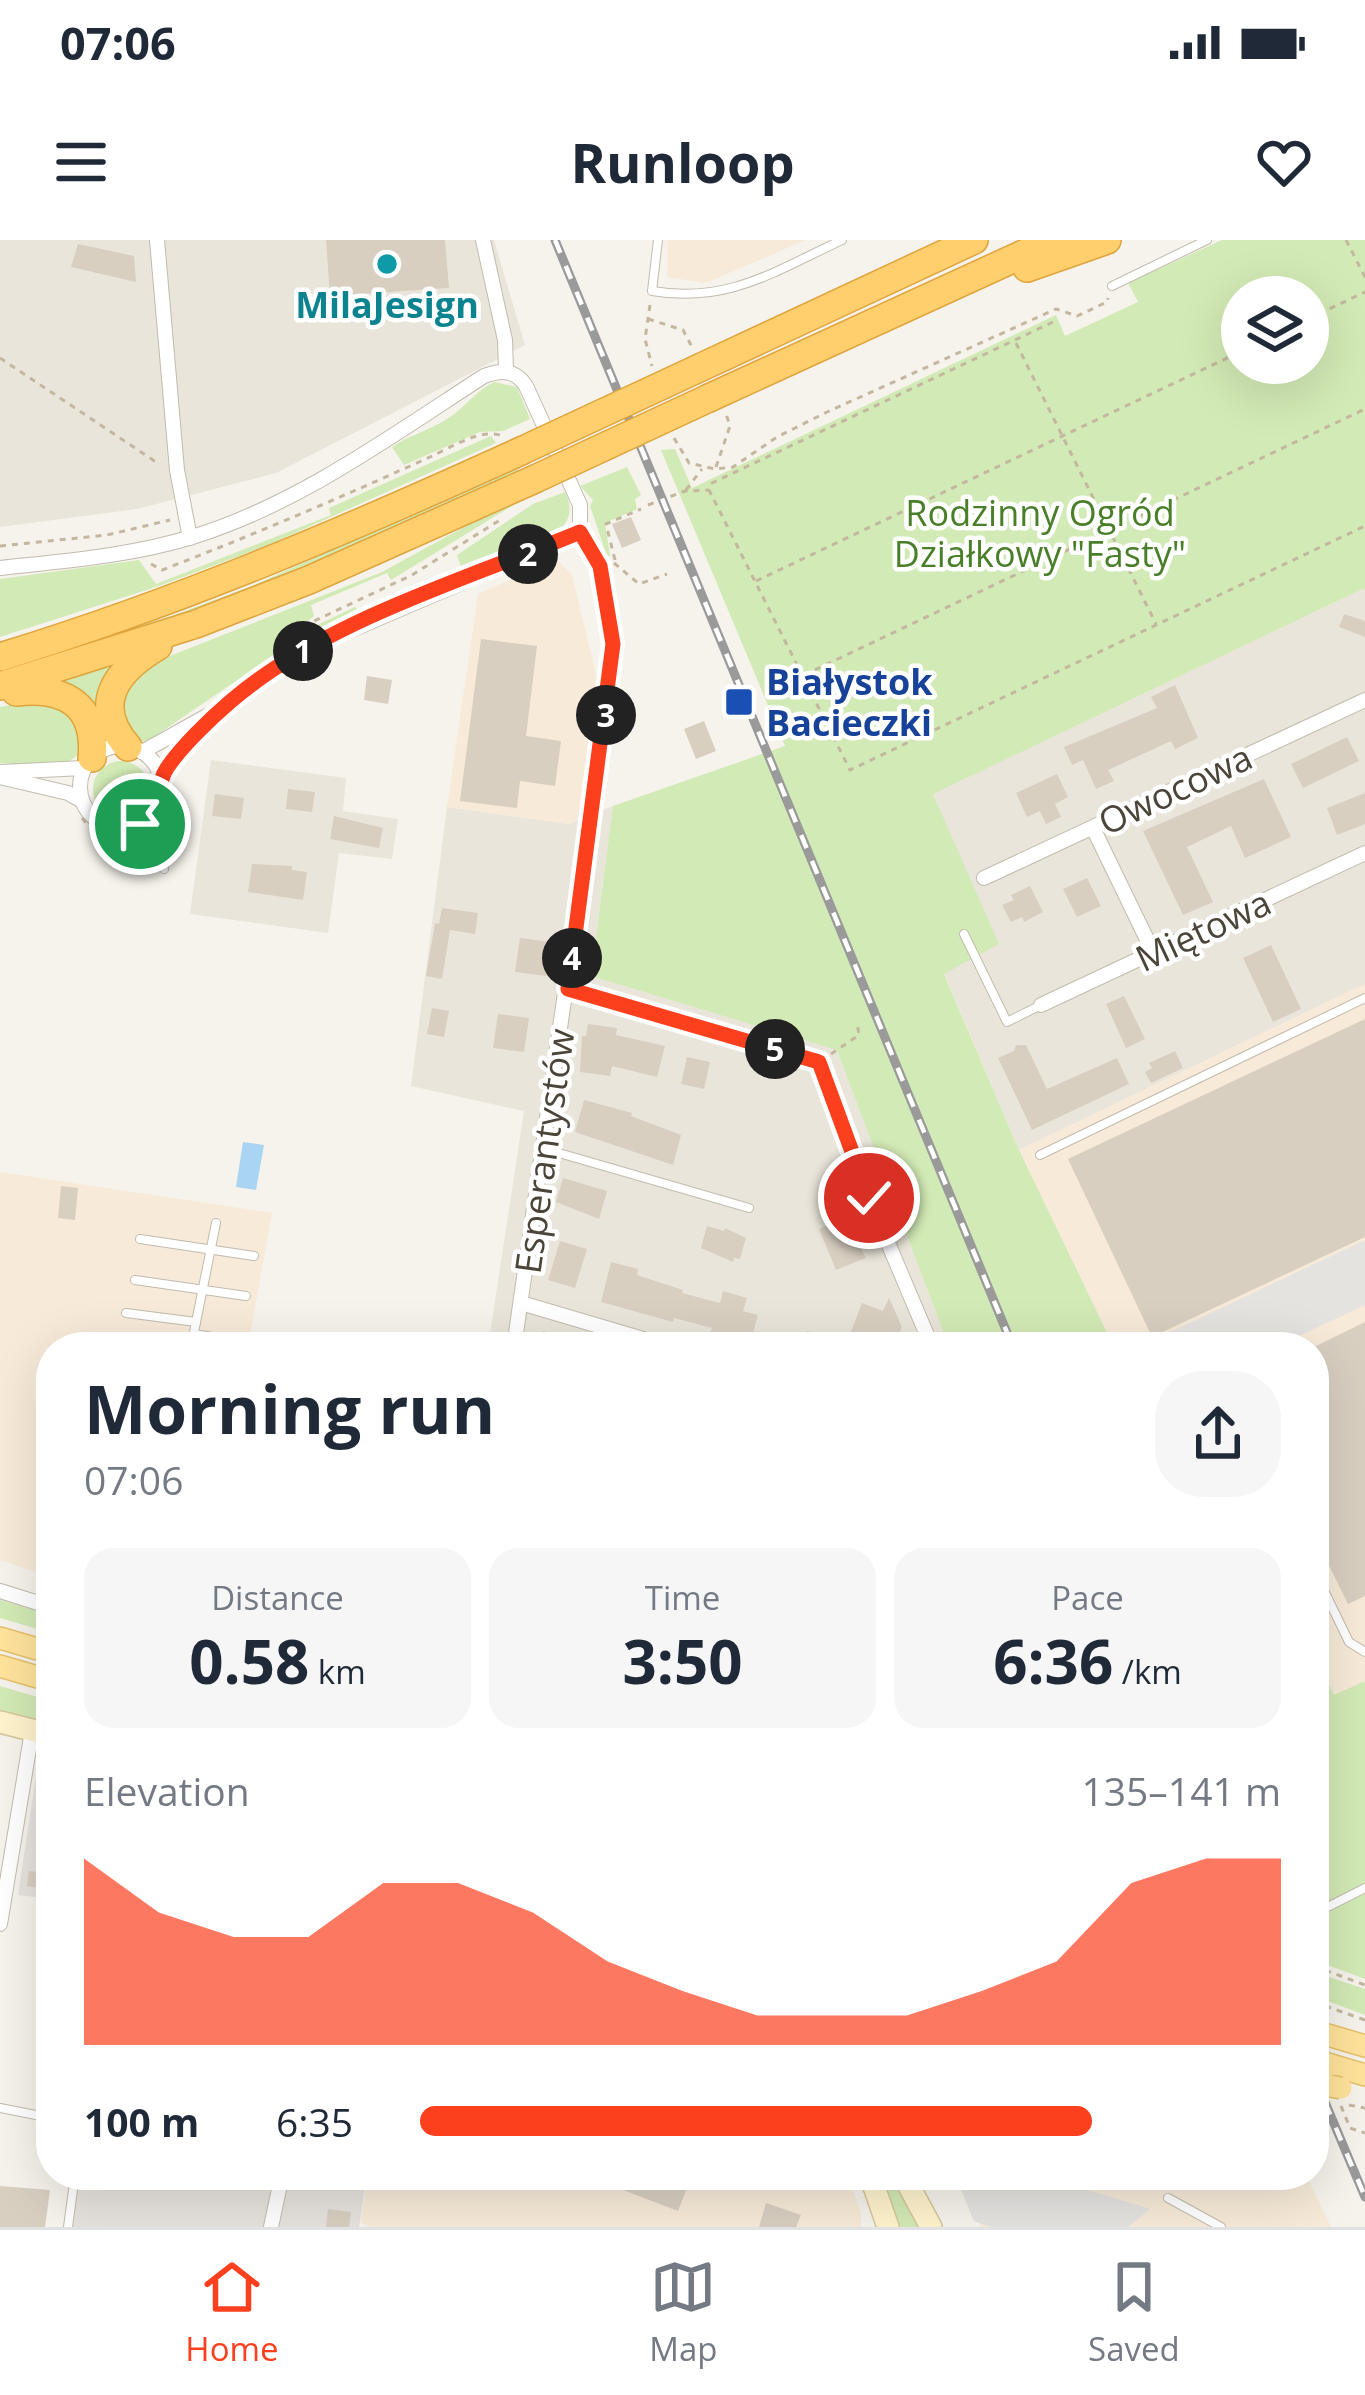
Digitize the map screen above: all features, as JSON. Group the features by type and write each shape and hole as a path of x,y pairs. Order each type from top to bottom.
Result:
{"highway":[{"path":"0,690 309,580 717,403 1054,240"},
{"path":"975,278 1034,267 1108,240"},
{"path":"0,657 105,624 286,556 694,358 966,242"},
{"path":"135,750 117,734 110,706 118,677 134,660 196,624"},
{"path":"0,690 39,689 73,701 90,726 88,763"}],"main road":[{"path":"0,1638 36,1649"},
{"path":"0,1666 36,1677"},
{"path":"1329,2036 1365,2047"},
{"path":"1329,2064 1365,2075"},
{"path":"1329,2090 1344,2096 1365,2087"}],"street":[{"path":"157,240 177,470 190,538"},
{"path":"0,568 146,549 190,538 278,500 379,444 484,376 506,371 505,340 483,240"},
{"name":"Esperantystów","path":"506,371 522,380 580,505 580,532 608,564 613,644 516,1332"},
{"path":"82,801 80,784 88,763 105,749 135,750 226,705 312,645 580,532"},
{"name":"Owocowa","path":"984,878 1365,700"},
{"path":"161,778 226,705"},
{"path":"0,775 68,794 82,801 98,821 123,829 140,824 154,812 161,796 161,778 154,764 135,750"},
{"path":"0,775 88,763"},
{"path":"1093,828 1154,954"},
{"name":"Miętowa","path":"1041,1005 1365,854"},
{"path":"568,989 819,1062 926,1332"},
{"path":"521,1303 619,1332"},
{"path":"0,1591 36,1602"},
{"path":"0,1722 36,1732"},
{"path":"0,1924 36,1756"},
{"path":"271,2227 279,2190"},
{"path":"875,2190 888,2227"},
{"path":"911,2190 931,2227"}],"lane":[{"path":"658,240 652,291 707,296 842,240"},
{"path":"1112,286 1208,240"},
{"path":"123,829 163,867 154,812"},
{"path":"964,934 1007,1022 1041,1005"},
{"path":"1040,1155 1365,998"},
{"path":"545,1149 749,1208"},
{"path":"194,1332 216,1223"},
{"path":"140,1239 254,1256"},
{"path":"135,1280 246,1296"},
{"path":"126,1312 196,1322"},
{"path":"1329,1602 1348,1642 1365,1652"},
{"path":"1329,1906 1365,1888"},
{"path":"0,2108 36,2115"},
{"path":"68,2227 73,2190"},
{"path":"1168,2198 1221,2227"}],"path":[{"path":"1346,240 1365,277"},
{"path":"668,426 689,463 715,469 733,466 827,412 1056,309 1077,316 1106,302 1112,286"},
{"path":"652,291 644,339 657,385"},
{"path":"1329,310 1365,292"},
{"path":"647,319 683,330 694,358"},
{"path":"1053,322 712,483 709,490 753,582 850,770 1365,526"},
{"path":"1016,341 1156,624"},
{"path":"0,358 155,462 177,470"},
{"path":"753,582 1221,361"},
{"path":"715,469 730,426 717,403"},
{"path":"802,676 1365,409"},
{"path":"146,549 152,568 162,569 329,503 464,442 491,433 517,441"},
{"path":"685,491 703,467"},
{"path":"648,505 685,491 709,490"},
{"path":"640,509 606,524 608,564 639,584 667,574"},
{"path":"309,637 312,622 412,575 508,515"},
{"path":"0,546 107,535 184,516"},
{"path":"819,1062 859,1035 857,1022"},
{"path":"1329,1972 1365,1985"},
{"path":"1329,2007 1365,2020"},
{"path":"1344,2096 1365,2108"}],"shaded area":[{"path":"0,240 494,240 525,345 276,473 137,509 0,527"},
{"path":"668,240 806,240 706,283 667,277"},
{"path":"556,559 572,575 601,695 587,816 569,824 447,807 478,594"},
{"path":"1365,588 1365,984 1019,1150 944,973 932,794"},
{"path":"211,760 346,778 343,811 398,819 392,859 339,853 328,933 190,914"},
{"path":"613,806 591,976 837,1049 943,1332 490,1332 524,1111 411,1086 447,807 569,824"},
{"path":"1365,984 1365,1681 1334,1696 1329,1686 1329,1332 1107,1332 1019,1150"},
{"path":"0,1172 272,1213 251,1332 36,1332 36,1572 0,1560"},
{"path":"1365,1240 1365,1305 1307,1332 1170,1332"},
{"path":"36,1776 36,1897 18,1895"},
{"path":"77,2190 365,2190 359,2227 71,2227"},
{"path":"366,2190 853,2190 861,2212 861,2227 371,2227 361,2223"},
{"path":"961,2190 1089,2190 1150,2209 1128,2227 992,2227 974,2221"},
{"path":"962,2190 1313,2190 1331,2227 981,2227"}],"green space":[{"name":"Rodzinny Ogród Działkowy \"Fasty\"","path":"1222,240 1365,240 1365,588 933,794 999,944 944,974 1019,1150 1107,1332 943,1332 837,1050 591,976 613,806 785,746 661,450 675,449 692,488 1056,315 1065,336 1138,302 1128,283"},
{"path":"494,382 517,387 530,419 503,431 480,432 404,465 392,447 447,419"},
{"path":"491,436 496,443 266,546 156,587 0,637 0,579 139,560 156,584 331,515 329,508"},
{"path":"517,467 520,475 280,582 0,678 0,669 254,585"},
{"path":"627,467 641,495 635,499 637,509 605,523 607,556 590,506 593,500 580,486"},
{"path":"565,492 569,516 552,535 312,636 311,628 355,607 359,612 462,570 457,555 533,504"},
{"path":"525,498 391,580 387,573 311,605 314,616 302,625 298,639 158,734 161,738 136,740 118,719 126,681 142,667 382,572"},
{"path":"115,664 110,743 105,744 58,682"},
{"path":"43,698 79,718 82,750 56,765 0,763 0,707"},
{"path":"121,761 140,770 149,789 140,808 121,817 102,808 93,789 102,770"},
{"path":"0,1600 36,1611 36,1629 0,1618"},
{"path":"1365,1681 1365,1979 1329,1966 1329,1685 1334,1695"},
{"path":"0,1686 36,1697 36,1723 0,1712"},
{"path":"1329,1977 1365,1989 1365,2015 1329,2002"},
{"path":"887,2190 899,2190 919,2227 898,2227"}],"water":[{"path":"243,1142 264,1145 256,1190 236,1187"}],"building":[{"name":"MilaJesign","path":"326,240 445,240 449,288 330,296"},
{"path":"78,244 134,256 136,282 71,267"},
{"path":"631,517 641,540 622,548 612,524"},
{"path":"1344,614 1365,621 1365,637 1339,627"},
{"path":"481,639 537,646 526,736 561,741 555,786 520,781 517,808 460,801"},
{"path":"367,676 392,680 388,704 364,700"},
{"path":"1175,685 1198,738 1175,749 1171,741 1108,770 1114,781 1096,789 1083,760 1072,765 1064,747 1157,708 1151,697"},
{"path":"704,721 716,751 696,759 684,729"},
{"path":"1347,737 1359,761 1303,788 1291,764"},
{"path":"1057,774 1068,797 1055,804 1061,817 1046,824 1040,811 1027,817 1016,793"},
{"path":"1264,779 1291,837 1245,858 1231,826 1187,847 1213,902 1183,915 1143,831"},
{"path":"288,789 315,792 312,812 286,809"},
{"path":"1365,793 1365,824 1337,835 1327,808"},
{"path":"215,794 244,798 241,819 212,816"},
{"path":"334,816 383,828 379,848 330,839"},
{"path":"252,864 292,866 292,870 307,872 303,900 248,892"},
{"path":"1087,878 1101,906 1077,917 1063,889"},
{"path":"1030,886 1043,912 1024,922 1022,917 1011,922 1002,905"},
{"path":"442,908 478,913 475,934 450,930 442,979 426,976"},
{"path":"520,938 551,942 546,976 515,972"},
{"path":"1271,945 1301,1009 1273,1022 1243,958"},
{"path":"1124,996 1145,1039 1126,1048 1106,1004"},
{"path":"432,1008 449,1011 444,1037 427,1034"},
{"path":"498,1014 529,1018 524,1052 493,1048"},
{"path":"1365,1019 1365,1237 1163,1332 1150,1332 1068,1159"},
{"path":"588,1024 617,1028 616,1035 665,1046 657,1077 612,1066 610,1076 580,1072 582,1036"},
{"path":"1016,1045 1026,1045 1047,1089 1117,1058 1129,1084 1032,1130 998,1058 1014,1051"},
{"path":"1175,1051 1183,1068 1151,1083 1145,1072 1152,1068 1149,1063"},
{"path":"687,1057 710,1062 704,1089 681,1084"},
{"path":"584,1100 632,1113 681,1135 673,1165 575,1132"},
{"path":"563,1178 607,1191 599,1219 556,1202"},
{"path":"61,1186 78,1188 75,1220 58,1218"},
{"path":"845,1218 866,1258 836,1270 819,1229"},
{"path":"707,1226 746,1238 740,1259 733,1262 701,1248"},
{"path":"560,1241 587,1249 575,1288 548,1280"},
{"path":"611,1262 638,1269 637,1275 682,1293 720,1303 723,1291 747,1298 743,1311 758,1315 753,1332 710,1332 712,1328 601,1302"},
{"path":"889,1298 900,1332 851,1332 862,1303 883,1311"},
{"path":"1365,1322 1365,1596 1348,1604 1329,1565 1329,1340"},
{"path":"29,1871 36,1872 36,1888 27,1886"},
{"path":"0,2186 50,2190 45,2227 0,2227"},
{"path":"623,2190 686,2190 678,2211"},
{"path":"766,2203 801,2215 796,2227 759,2227"},
{"path":"328,2209 351,2212 349,2227 326,2227"}],"railway":[{"path":"555,240 1007,1332"},
{"path":"1329,2112 1365,2197"}],"place":[{"name":"MilaJesign","path":"387,264"},
{"name":"Białystok Bacieczki","path":"739,702"}],"route":[{"path":"140,824 154,812 161,796 161,778 178,754 226,705 279,666 350,628 580,532 600,566 613,644 568,989 819,1062 869,1198"}]}
